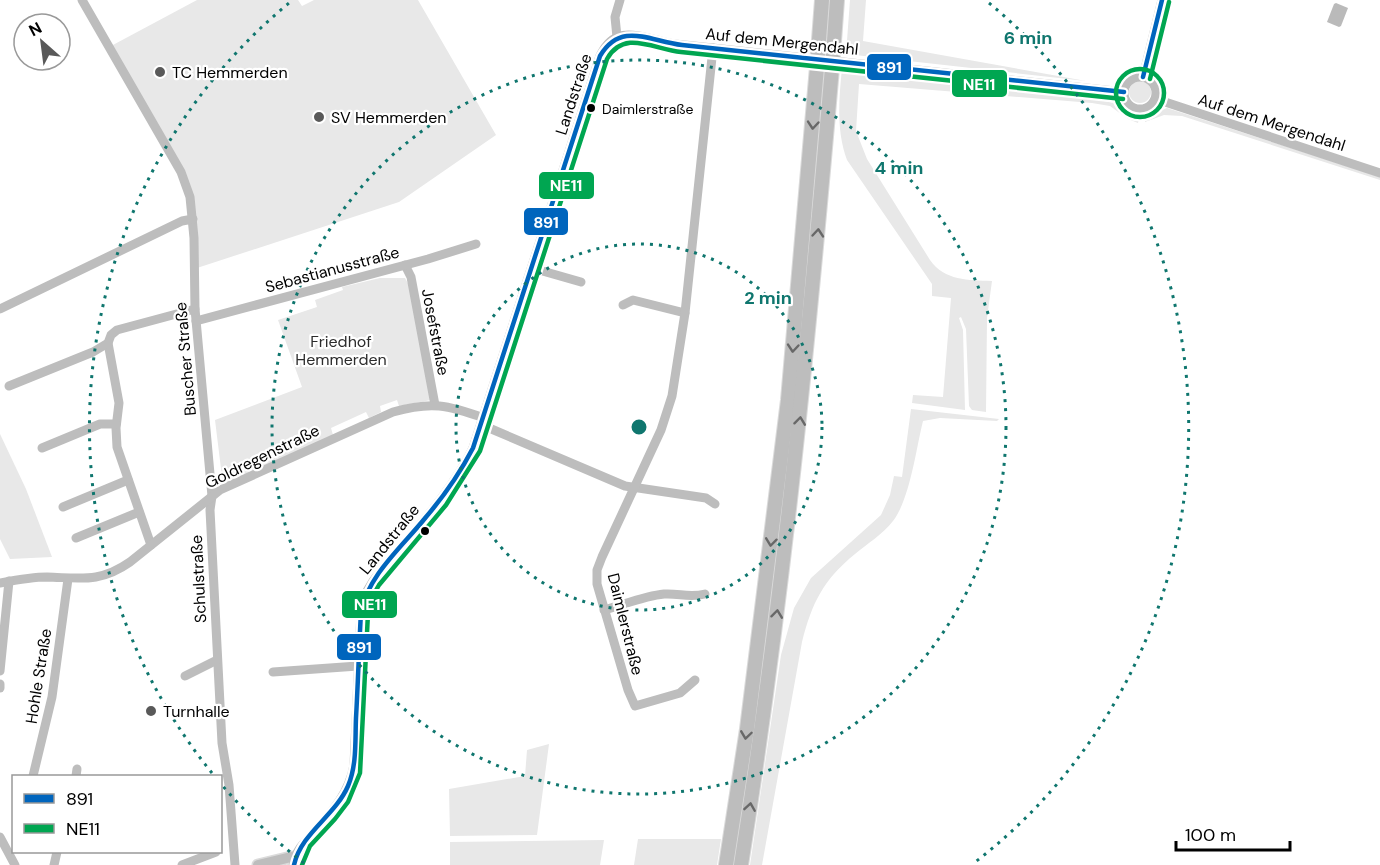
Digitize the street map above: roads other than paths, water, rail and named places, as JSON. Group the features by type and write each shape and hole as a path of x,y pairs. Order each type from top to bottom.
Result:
{"highway":[{"path":"726,865 747,729 788,400 822,0"},
{"path":"741,865 763,720 798,434 813,292 837,0"}],"main road":[{"path":"258,865 279,859 294,861"}],"street":[{"name":"Buscher Straße","path":"82,0 183,176 190,197 193,219 195,309 212,496"},
{"path":"617,37 615,16 620,0"},
{"path":"1143,77 1162,0"},
{"name":"Auf dem Mergendahl","path":"617,37 630,35 676,44 1124,92"},
{"name":"Landstraße","path":"294,861 299,849 338,806 351,778 354,765 361,612 366,591 459,473 473,448 600,57 606,45 617,37"},
{"name":"Daimlerstraße","path":"695,680 680,693 635,706 628,690 597,580 598,566 661,430 676,379 685,313 712,48"},
{"path":"1143,77 1154,85 1155,99 1148,108 1138,110 1129,106 1124,92 1125,86 1132,79 1143,77"},
{"name":"Auf dem Mergendahl","path":"1155,99 1380,173"},
{"path":"0,309 182,221 193,219"},
{"name":"Sebastianusstraße","path":"196,321 476,244"},
{"name":"Josefstraße","path":"405,265 411,277 435,405"},
{"path":"532,268 581,282"},
{"path":"623,305 633,300 685,313"},
{"path":"151,544 117,447 116,424 119,403 108,343 111,335 117,330 195,309"},
{"path":"9,386 88,354 108,343"},
{"name":"Goldregenstraße","path":"4,582 38,578 88,579 109,574 130,562 212,496 233,483 376,418 406,408 435,405 452,407 633,488 706,498 715,504"},
{"path":"42,448 100,424 116,424"},
{"path":"63,507 128,480"},
{"name":"Schulstraße","path":"212,496 210,510 222,743 229,785 235,865"},
{"path":"76,538 139,512"},
{"name":"Hohle Straße","path":"33,775 52,697 68,579"},
{"path":"0,671 4,582"},
{"path":"604,610 658,595 674,594 692,597 705,594"},
{"path":"185,676 217,660"},
{"path":"273,672 358,666"},
{"path":"0,837 10,845 15,865"},
{"path":"222,849 232,845"},
{"path":"182,865 213,853"}],"place":[{"name":"TC Hemmerden","path":"160,72"},
{"name":"Daimlerstraße","path":"591,108"},
{"name":"SV Hemmerden","path":"319,117"},
{"name":"Turnhalle","path":"151,711"}],"park label":[{"name":"Friedhof Hemmerden","path":"341,350"}]}
